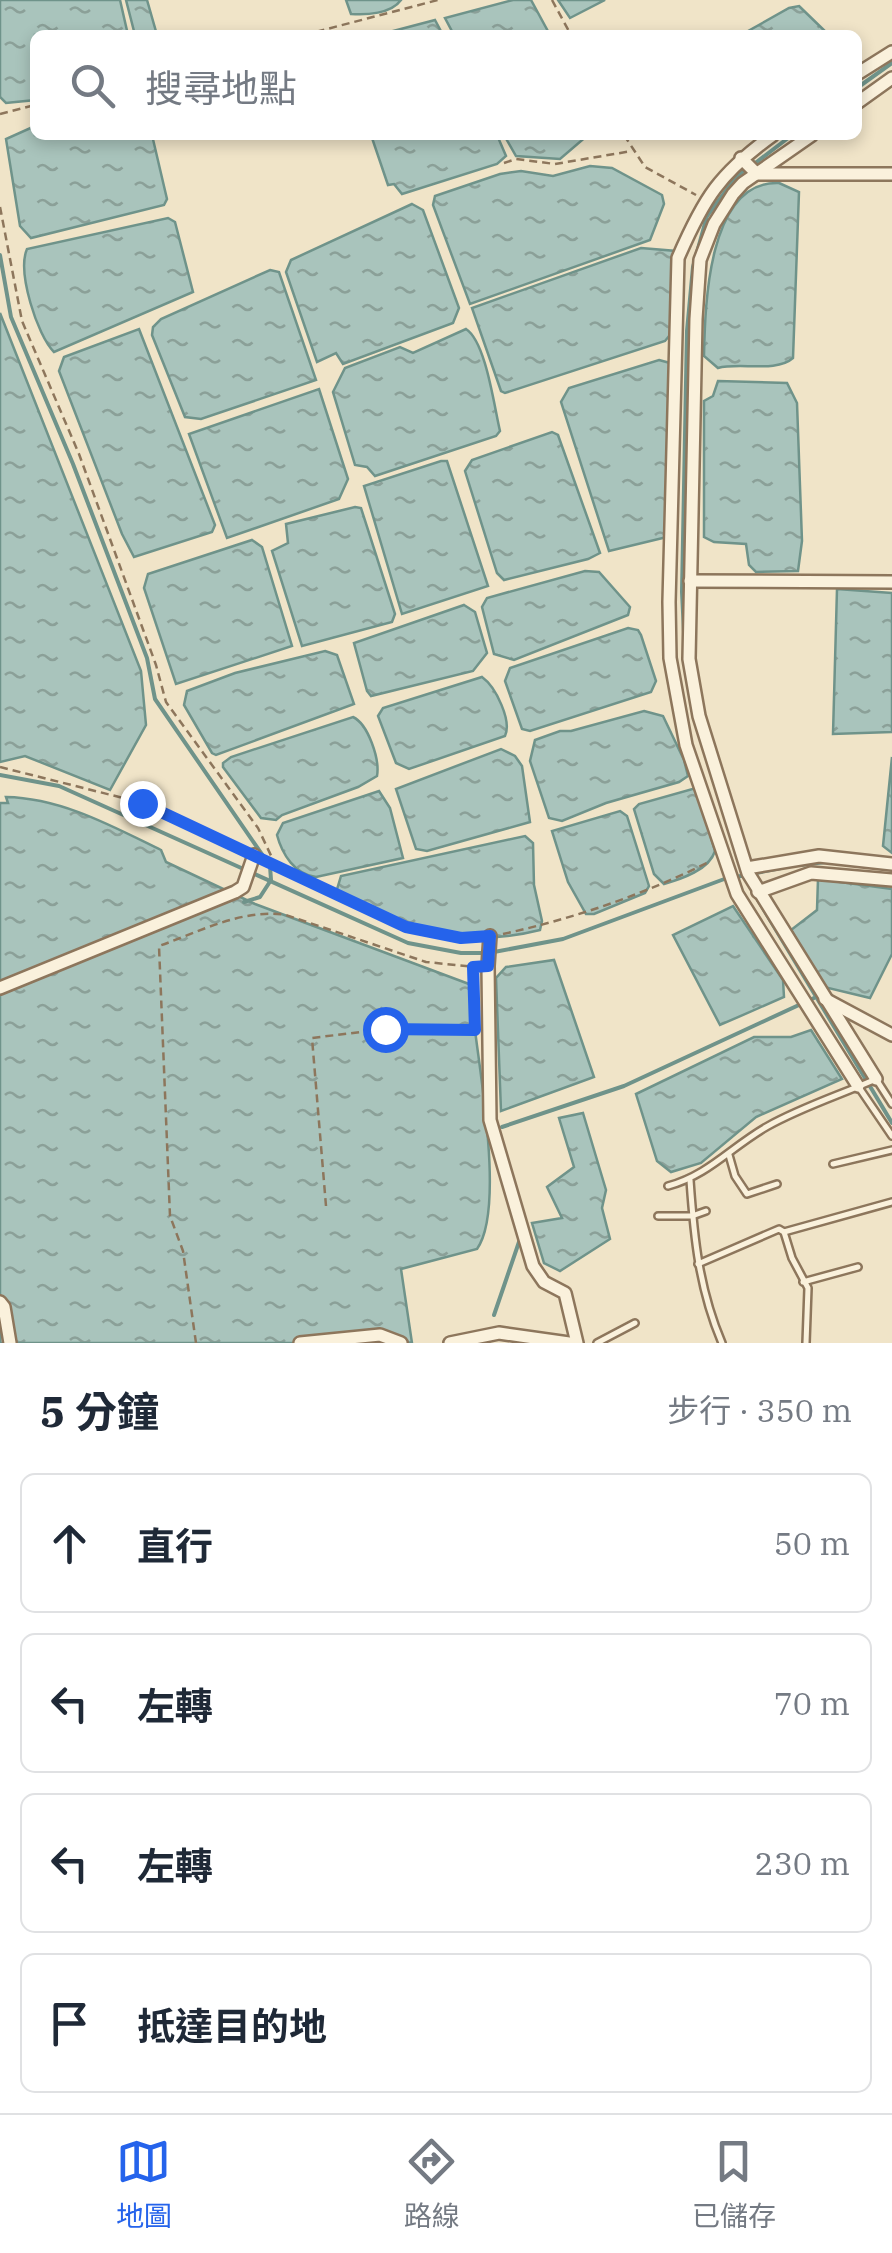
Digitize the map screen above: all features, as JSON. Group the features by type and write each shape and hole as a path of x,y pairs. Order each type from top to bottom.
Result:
{"street":[{"path":"862,71 892,52"},
{"path":"862,99 892,78"},
{"path":"766,140 741,158 705,200 678,258 670,658 686,744 737,894 867,1082"},
{"path":"805,140 733,194 714,224 700,260 690,659 699,716 748,870 824,998 867,1082"},
{"path":"741,158 757,174 892,174"},
{"path":"690,581 892,582"},
{"path":"0,988 236,892 243,887 254,856"},
{"path":"748,870 818,856 892,864"},
{"path":"756,889 811,872 892,880"},
{"path":"489,950 490,1120 533,1266 544,1282 566,1293 577,1343"},
{"path":"824,998 892,1035"},
{"path":"0,1302 10,1343"},
{"path":"300,1343 380,1335 401,1343"},
{"path":"450,1343 498,1338 569,1343"}],"lane":[{"path":"867,1082 892,1104"},
{"path":"867,1082 892,1136"},
{"path":"668,1186 690,1180 766,1127 867,1082"},
{"path":"833,1164 892,1150"},
{"path":"729,1155 735,1176 747,1194 777,1184"},
{"path":"690,1180 706,1307 722,1343"},
{"path":"784,1232 892,1202"},
{"path":"658,1216 692,1216 706,1211"},
{"path":"698,1264 778,1229 784,1232 809,1294 806,1343"},
{"path":"804,1282 858,1267"},
{"path":"597,1343 635,1323"}],"path":[{"path":"323,30 438,0"},
{"path":"552,0 568,30"},
{"path":"0,114 30,106"},
{"path":"627,140 645,167 706,201"},
{"path":"504,163 516,159 554,164 632,150"},
{"path":"0,207 22,321 79,454 166,702 258,828 276,866"},
{"path":"0,767 142,803 406,927 461,938 489,950"},
{"path":"326,1206 312,1038 385,1029 475,1030 473,967 489,950 723,860"},
{"path":"196,1343 183,1251 170,1216 159,946 270,912 426,962 473,967"}],"water":[{"path":"0,0 120,0 127,30 30,30 30,101 6,103 0,97"},
{"path":"126,0 147,0 156,30 134,30"},
{"path":"346,0 401,0 385,11 351,14"},
{"path":"513,0 531,0 547,30 451,30 445,18"},
{"path":"558,0 605,0 570,18"},
{"path":"799,6 824,30 750,30"},
{"path":"435,20 440,30 397,30"},
{"path":"30,128 30,140 153,140 167,199 164,205 31,238 20,226 6,139"},
{"path":"373,140 499,140 506,156 497,164 402,194 394,184 388,185"},
{"path":"507,140 582,140 560,159 516,156"},
{"path":"590,166 612,168 662,195 664,204 650,240 470,304 433,205 435,196 500,174 521,171 553,176"},
{"path":"779,183 799,192 793,358 777,365 718,368 704,356 715,251 737,202 755,188"},
{"path":"412,204 423,210 459,308 453,323 343,364 336,353 317,362 286,272 291,260"},
{"path":"168,218 175,222 193,292 54,352 30,303 25,272 27,249"},
{"path":"641,248 676,251 674,330 665,341 505,393 501,391 472,308"},
{"path":"270,270 279,272 316,380 201,419 185,417 152,335 153,327 161,319"},
{"path":"0,313 141,671 146,725 110,790 25,756 0,762"},
{"path":"139,329 215,525 212,532 134,557 59,371 64,357"},
{"path":"466,329 479,347 488,376 500,431 496,436 375,476 367,467 355,465 333,392 345,368 400,347 413,353"},
{"path":"659,360 670,363 667,537 609,551 561,402 569,388"},
{"path":"718,381 787,383 797,403 802,541 798,571 756,572 749,565 746,544 714,542 704,537 704,401 713,396"},
{"path":"319,389 348,479 339,499 227,538 189,434"},
{"path":"552,432 558,435 600,553 504,580 497,573 465,471 472,460"},
{"path":"447,461 488,586 402,614 364,486"},
{"path":"361,508 395,614 392,622 302,646 272,551 288,543 286,524"},
{"path":"252,540 262,547 292,646 176,684 144,588 148,574"},
{"path":"585,571 599,572 630,607 628,615 514,660 494,654 482,607 487,598"},
{"path":"837,589 892,593 892,732 833,734"},
{"path":"464,605 475,612 487,653 473,671 371,696 354,643"},
{"path":"628,628 641,635 656,681 651,692 530,731 522,729 505,681 510,668"},
{"path":"325,651 337,655 354,704 216,755 212,753 184,705 187,691 235,673"},
{"path":"482,677 501,705 505,736 409,769 396,763 378,716 383,708"},
{"path":"644,711 663,716 688,776 562,821 549,818 530,761 535,740"},
{"path":"353,717 372,743 377,776 276,820 261,818 223,767 231,757"},
{"path":"501,749 515,756 522,766 530,822 427,851 416,849 396,789"},
{"path":"892,757 892,853 883,846"},
{"path":"696,788 715,851 701,868 664,884 654,874 634,809 639,804"},
{"path":"379,791 390,808 403,858 316,877 290,862 277,835 283,823"},
{"path":"6,797 47,802 86,815 161,850 166,862 255,904 469,984 478,1029 475,1030 488,1144 489,1206 477,1249 401,1269 412,1343 0,1343 0,803 8,803"},
{"path":"620,811 627,816 649,886 645,893 586,914 568,882 552,831"},
{"path":"525,836 533,843 540,930 485,938 434,933 335,896 341,876"},
{"path":"818,879 892,889 892,954 870,998 824,987 791,930 817,910"},
{"path":"733,906 783,980 784,997 720,1025 673,935"},
{"path":"554,960 594,1077 501,1111 496,978 506,967"},
{"path":"811,1030 842,1079 756,1117 701,1163 671,1172 657,1161 636,1094 754,1037 791,1037"},
{"path":"583,1113 606,1190 602,1208 610,1239 560,1271 544,1263 532,1223 562,1218 547,1187 574,1167 559,1118"}],"waterway":[{"path":"862,84 892,63"},
{"path":"754,164 785,140"},
{"path":"686,673 682,592 687,331 693,267 707,216 746,169"},
{"path":"0,255 11,317 73,464 147,658 155,699 270,866 271,880 260,897 244,902"},
{"path":"0,775 59,786 408,943 461,953 484,953"},
{"path":"800,865 826,862"},
{"path":"736,877 781,868"},
{"path":"494,952 563,939 727,878"},
{"path":"758,900 892,1123"},
{"path":"502,1127 624,1086 814,998"},
{"path":"494,1315 520,1239"}],"route":[{"path":"142,803 406,927 461,938 490,936 488,966 473,967 475,1030 385,1029"}]}
